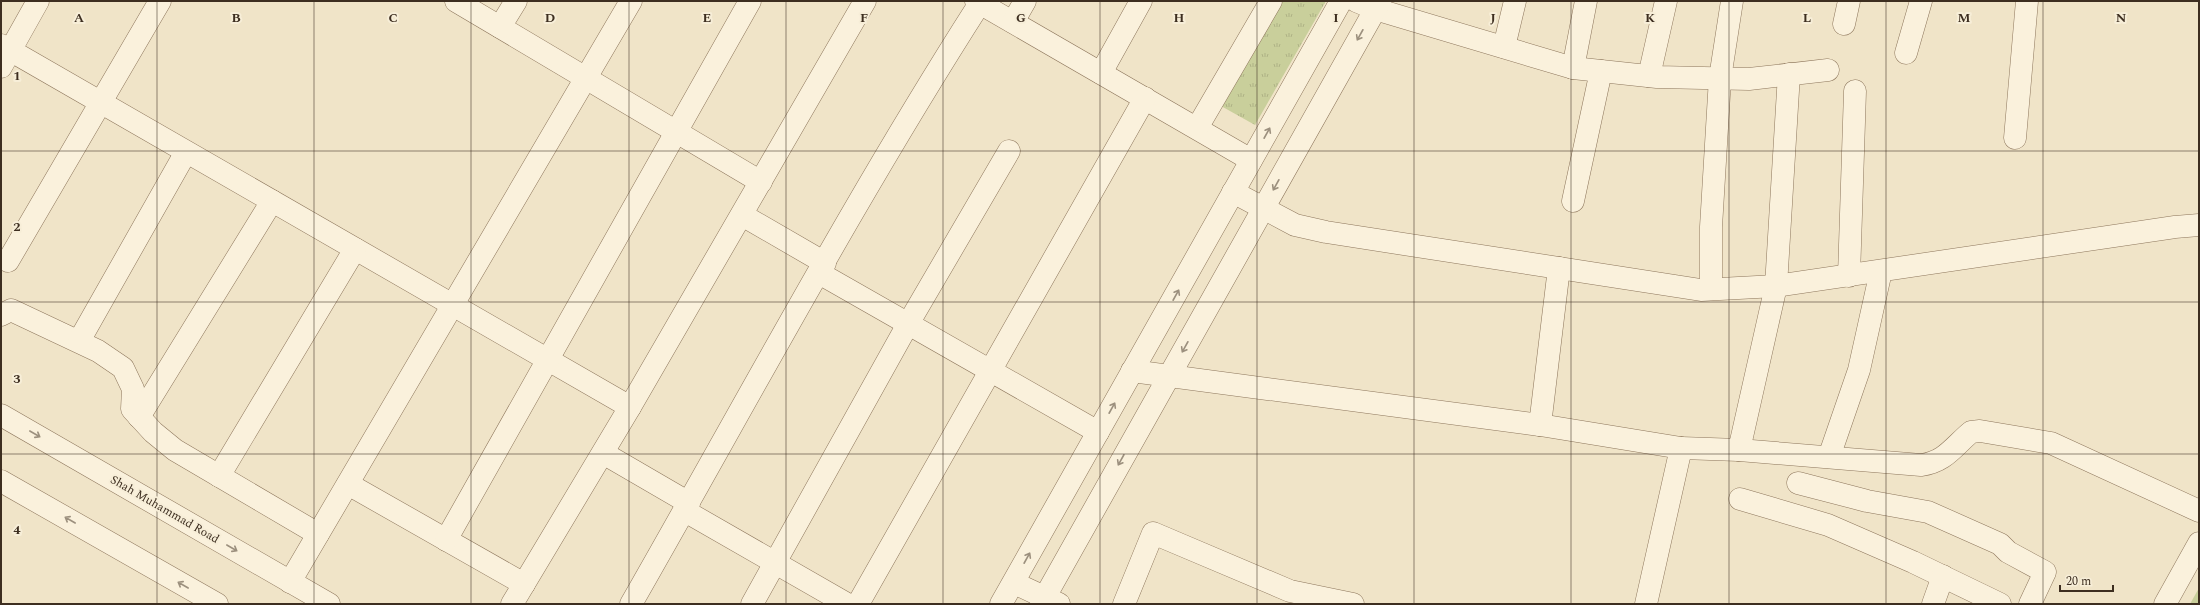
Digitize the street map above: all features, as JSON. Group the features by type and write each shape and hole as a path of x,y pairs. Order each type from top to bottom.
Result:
{"street":[{"path":"38,1 4,54 100,103 630,408"},
{"path":"8,261 160,1"},
{"path":"456,1 761,182"},
{"path":"500,27 516,1"},
{"path":"290,582 631,1"},
{"path":"446,540 750,1"},
{"path":"512,604 630,408 865,1"},
{"path":"1013,22 1025,1"},
{"path":"1101,73 1141,1"},
{"path":"1197,128 1271,1"},
{"path":"1002,604 1341,1"},
{"path":"1504,47 1515,1"},
{"path":"1573,68 1586,1"},
{"path":"1649,76 1666,1"},
{"path":"1711,289 1711,227 1720,78 1732,1"},
{"path":"1844,24 1849,1"},
{"path":"1906,52 1921,1"},
{"path":"2015,138 2027,1"},
{"path":"631,604 822,268 978,2 1251,160"},
{"path":"1014,583 1048,602 1169,375 1263,208 1370,4 1573,68 1649,76 1749,79 1828,70"},
{"path":"1573,201 1601,71"},
{"path":"1740,450 1776,286 1789,74"},
{"path":"1848,276 1855,91"},
{"path":"858,604 1145,98"},
{"path":"752,604 908,324 1009,151"},
{"path":"79,342 186,152"},
{"path":"1233,192 1295,225 1326,232 1701,290 1776,286 2175,227 2199,225"},
{"path":"139,417 272,201"},
{"path":"742,215 908,324 1098,432"},
{"path":"219,476 355,249"},
{"path":"1540,425 1559,268"},
{"path":"1829,457 1859,370 1881,271"},
{"path":"1,315 11,310 98,351 123,368 133,389 132,409 153,432 175,450 318,534"},
{"path":"1132,371 1540,425 1681,448 1740,450 1921,465 1934,463 1943,458 1971,432 1980,431 2051,443 2199,512"},
{"name":"Shah Muhammad Road","path":"1,415 329,604"},
{"path":"1646,604 1681,448"},
{"path":"603,452 776,563 847,604"},
{"path":"1,480 217,604"},
{"path":"1798,483 1867,501 1928,512 2000,544 2008,552 2045,572 2030,604"},
{"path":"348,484 524,584"},
{"path":"1740,499 1828,525 1943,576 2000,604"},
{"path":"1124,604 1153,533 1287,597 1353,604"},
{"path":"2165,604 2199,543"},
{"path":"1933,604 1943,576"}],"green space":[{"path":"1281,1 1326,1 1255,125 1221,106"},
{"path":"2199,588 2199,604 2190,604"}]}
